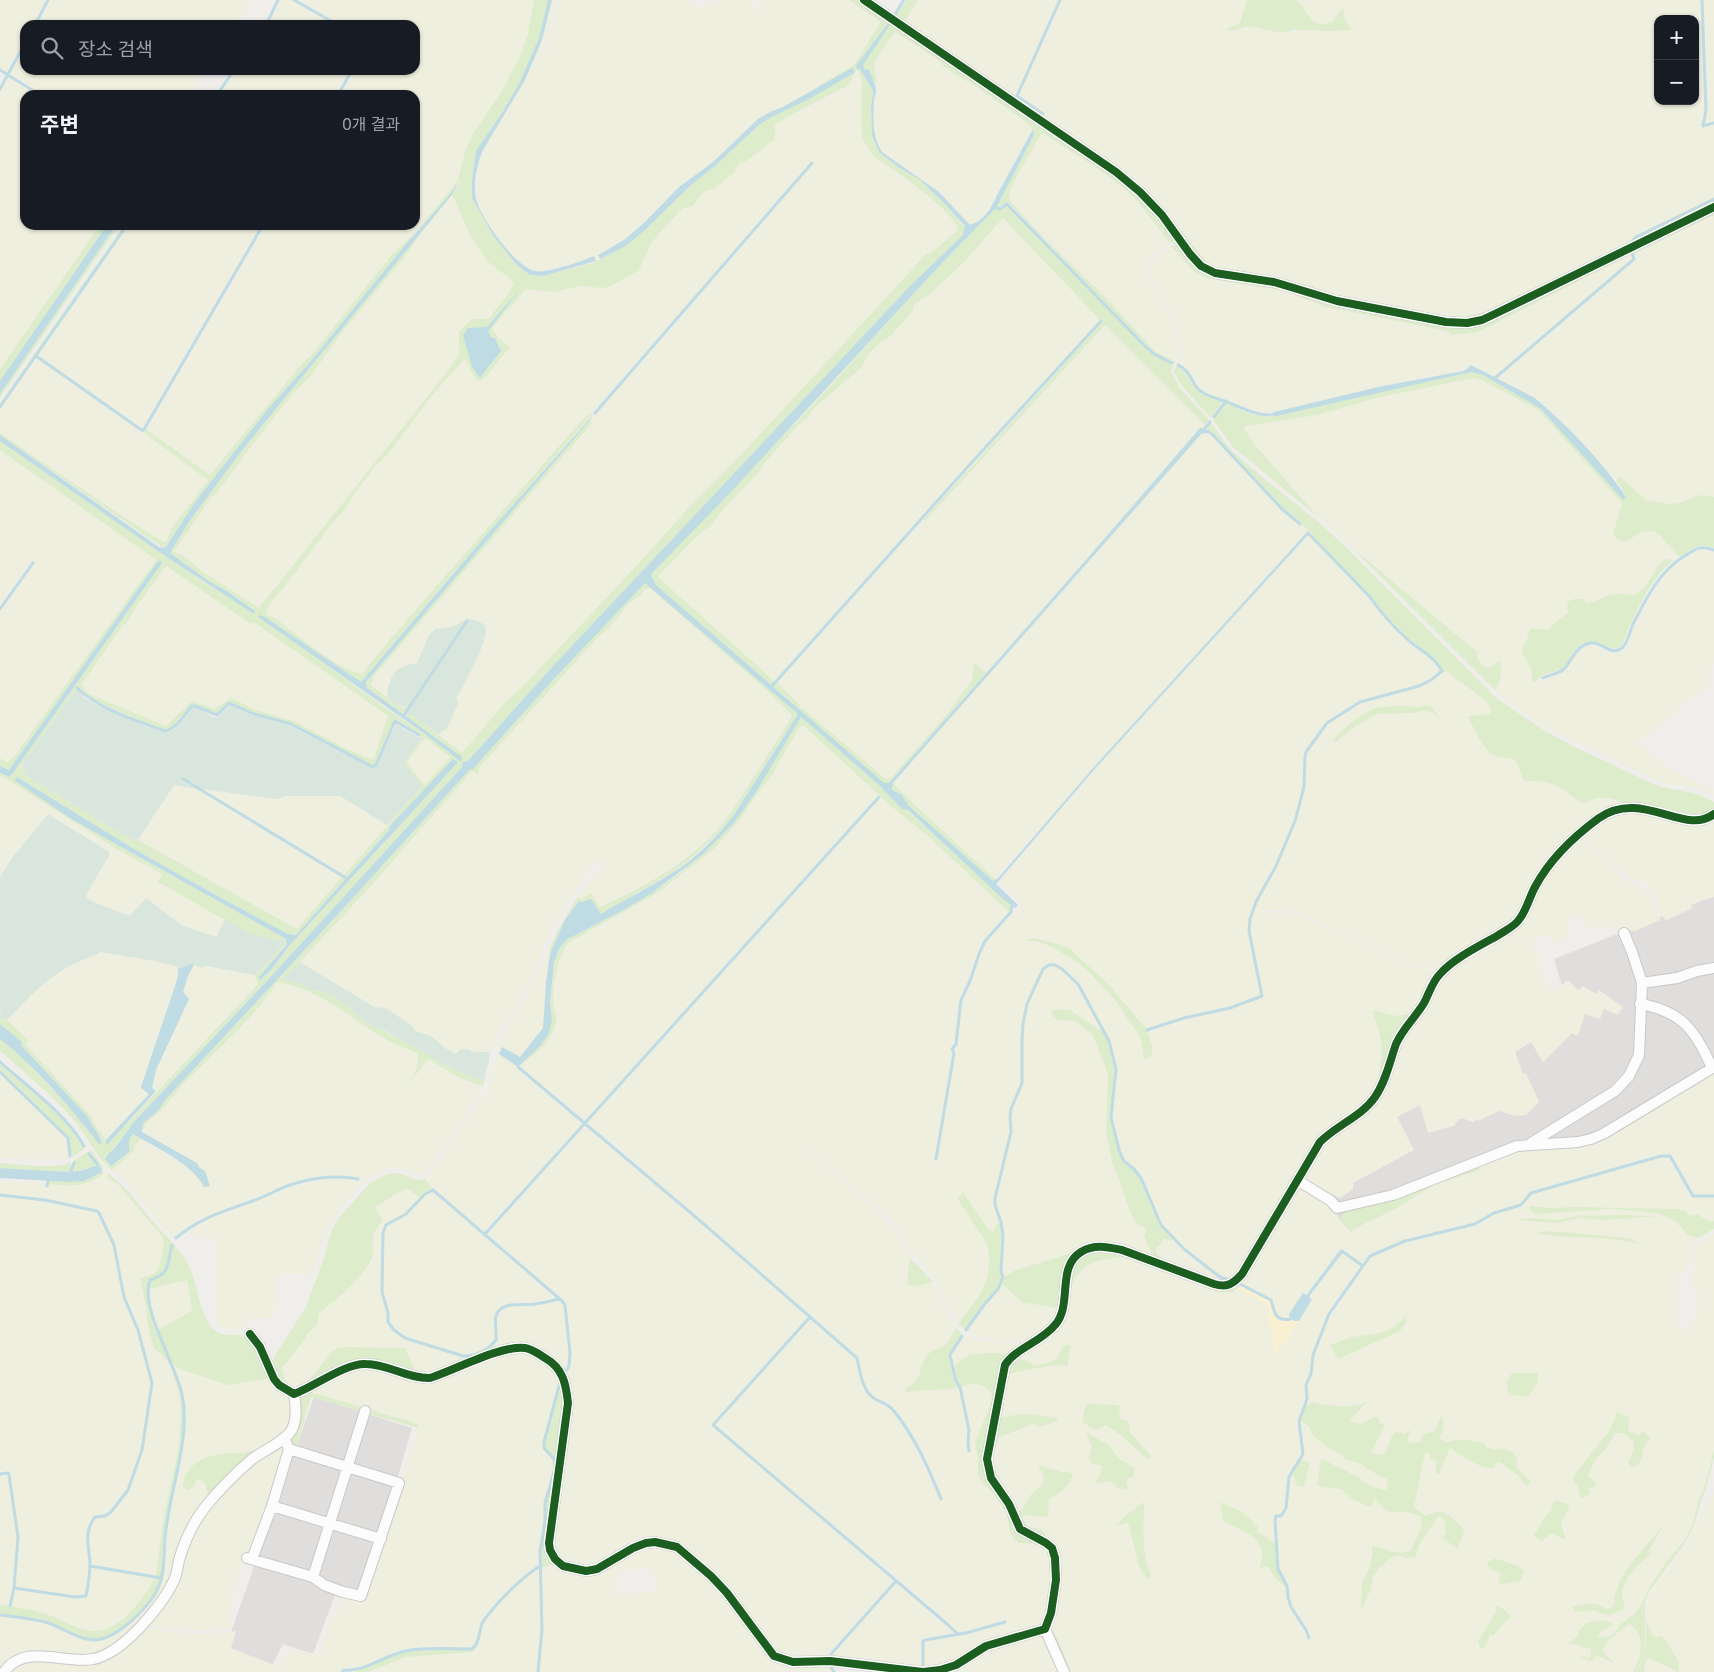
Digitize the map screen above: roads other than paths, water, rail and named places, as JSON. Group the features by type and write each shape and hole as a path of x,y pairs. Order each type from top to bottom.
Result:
{"street":[{"path":"864,0 1116,172 1140,192 1162,215 1201,266 1215,272 1274,282 1346,303 1446,322 1467,323 1482,320 1714,207"},
{"path":"1064,1672 1044,1629 1051,1613 1056,1580 1055,1558 1052,1548 1020,1529 1009,1504 991,1478 987,1459 1005,1365 1010,1358 1043,1338 1057,1324 1065,1301 1068,1270 1076,1255 1095,1246 1122,1250 1214,1284 1229,1286 1242,1274 1320,1142 1329,1133 1360,1112 1376,1096 1403,1030 1423,1005 1441,972 1512,927 1520,918 1541,877 1573,838 1609,812 1621,809 1633,807 1648,809 1677,818 1693,820 1708,818 1714,814"},
{"path":"1528,1144 1615,1091 1629,1076 1639,1055 1642,983 1635,959 1624,933"},
{"path":"1642,983 1677,978 1697,971 1714,968"},
{"path":"1297,1180 1337,1208 1393,1195 1517,1146 1578,1142 1603,1134 1713,1067 1695,1034 1682,1022 1658,1007 1640,1004"},
{"path":"4,1672 17,1660 42,1656 92,1660 102,1657 120,1646 155,1610 168,1591 176,1577 189,1533 201,1512 229,1481 252,1460 291,1431 296,1405 294,1394 279,1385 260,1346 250,1334"},
{"path":"294,1394 348,1368 365,1364 390,1369 420,1379 430,1378 508,1348 526,1348 549,1360 559,1368 564,1376 567,1388 568,1403 549,1543 550,1550 555,1559 563,1566 586,1571 597,1569 633,1548 646,1543 655,1542 677,1547 711,1576 727,1593 774,1656 793,1662 830,1661 923,1672 940,1670 956,1666 968,1656 986,1646 1044,1629"},
{"path":"313,1577 365,1410"},
{"path":"284,1438 289,1449 272,1506 250,1559 313,1577 324,1585 361,1596 399,1483 289,1449"},
{"path":"272,1506 381,1539"}],"water":[{"path":"548,0 552,0 542,40 525,80 483,150 475,180 476,199 484,218 509,252 527,268 535,271 556,269 594,256 596,261 543,276 530,275 516,264 494,237 472,198 472,180 476,151 520,82 539,38"},
{"path":"889,22 890,25 863,65 864,69 869,70 876,89 873,121 876,140 882,152 939,192 970,225 983,217 990,209 1033,129 1034,135 996,208 942,263 730,493 651,574 656,585 884,783 889,783 1200,428 1205,428 893,783 892,790 902,795 908,805 993,881 999,877 1093,768 1308,531 1309,534 1094,770 996,884 1018,905 1015,908 908,810 902,809 879,785 801,717 756,792 734,823 702,855 652,893 566,940 559,949 554,962 550,1003 552,1021 548,1035 540,1046 518,1067 499,1054 502,1047 520,1057 543,1028 550,954 565,920 579,901 583,902 591,899 601,914 681,867 697,854 734,815 798,714 645,583 552,681 473,769 470,769 166,1099 158,1111 143,1123 142,1132 197,1163 205,1171 210,1186 204,1187 198,1178 182,1163 133,1134 129,1142 130,1151 111,1166 105,1159 133,1123 266,982 462,767 463,762 468,761 553,666 911,285 963,235 965,226 945,204 919,179 898,167 879,152 872,135 871,107 873,91 860,69 858,70 856,66"},
{"path":"852,68 855,72 852,74 759,125 690,186 643,232 624,247 600,259 598,255 624,240 644,223 679,187 713,162 758,119"},
{"path":"460,180 451,196 243,449 188,523 170,553 255,611 254,614 168,558 0,441 0,435 159,547 166,547 198,498 268,409 310,362 406,244 447,198"},
{"path":"104,230 113,230 0,394 0,381"},
{"path":"522,287 488,331 490,337 495,338 501,351 480,378 472,367 463,335 468,328 487,327"},
{"path":"1471,365 1535,398 1584,444 1626,497 1623,500 1541,409 1483,375 1471,372 1276,416 1269,415 1274,412 1378,387 1463,371"},
{"path":"595,413 366,682 366,687 462,757 462,760 460,761 421,731 258,617 260,615 265,617 361,682 489,532"},
{"path":"158,561 162,563 10,777 0,773 0,766 9,770"},
{"path":"453,759 458,762 260,980 258,978 287,944 286,939 73,820 14,780 17,777 134,849 288,934 296,935 389,830 390,826"},
{"path":"194,964 183,992 189,999 156,1070 152,1088 156,1091 107,1145 106,1140 149,1094 141,1088 175,986 178,969"},
{"path":"0,1024 22,1042 21,1045 89,1118 100,1137 101,1144 40,1075 0,1039"},
{"path":"98,1165 102,1169 101,1173 84,1181 69,1182 0,1178 0,1168 66,1172 80,1171"},
{"path":"1303,1293 1312,1299 1299,1321 1295,1321 1290,1319 1289,1314"}],"waterway":[{"path":"38,20 48,0"},
{"path":"268,20 278,0"},
{"path":"294,0 329,20"},
{"path":"895,14 904,0"},
{"path":"1043,114 1017,96 1060,0"},
{"path":"1702,0 1706,110 1703,126 1714,123"},
{"path":"0,89 20,52"},
{"path":"0,70 32,90"},
{"path":"220,90 231,75"},
{"path":"341,90 349,75"},
{"path":"595,413 812,163"},
{"path":"1631,242 1636,237 1714,199"},
{"path":"996,208 1000,209 1007,204 1144,345 1154,354 1172,363"},
{"path":"0,407 124,230"},
{"path":"36,356 143,431 260,230"},
{"path":"1495,378 1634,259 1632,253"},
{"path":"772,686 1101,321"},
{"path":"1178,365 1188,373 1198,389 1205,394 1252,412 1269,415"},
{"path":"1214,417 1226,401"},
{"path":"1205,428 1210,422"},
{"path":"1203,432 1207,431 1212,434 1282,509 1300,524"},
{"path":"1147,1030 1184,1018 1230,1008 1262,996 1249,931 1250,919 1256,902 1276,866 1295,821 1304,787 1306,752 1327,723 1360,702 1419,686 1431,680 1442,671 1427,654 1414,645 1393,625 1370,597 1309,534"},
{"path":"1543,678 1564,669 1578,650 1590,643 1598,644 1614,651 1622,648 1648,596 1667,570 1674,563 1697,549 1714,550"},
{"path":"0,609 33,563"},
{"path":"404,715 467,621"},
{"path":"77,688 86,696 107,708 165,731 176,725 192,706 217,715 229,703 254,714 291,724 373,767 376,765 395,721 419,735"},
{"path":"183,779 346,878"},
{"path":"484,1235 879,797"},
{"path":"936,1159 954,1053 952,1049 956,1044 961,1000 985,941 1011,912 1012,906"},
{"path":"966,1330 998,1289 1003,1277 1001,1272 1003,1236 995,1198 1011,1132 1011,1109 1022,1083 1023,1024 1027,1004 1043,969 1049,965 1055,965 1062,969 1078,984 1109,1041 1116,1069 1111,1118 1120,1153 1124,1161 1141,1178 1161,1225 1184,1249 1220,1277 1230,1280"},
{"path":"0,1062 57,1112 68,1123 84,1146"},
{"path":"518,1067 698,1219 857,1358 864,1386 871,1396 890,1407 909,1431 932,1476 941,1499"},
{"path":"0,1072 68,1138 70,1156"},
{"path":"89,1154 98,1165"},
{"path":"1309,1638 1291,1607 1287,1586 1278,1569 1275,1521 1276,1516 1281,1516 1286,1508 1289,1477 1303,1454 1299,1421 1307,1399 1306,1385 1311,1374 1313,1355 1329,1314 1370,1256 1405,1241 1475,1224 1494,1213 1521,1205 1531,1193 1661,1156 1670,1156 1693,1196 1714,1196"},
{"path":"71,1171 74,1163"},
{"path":"176,1238 204,1219 290,1185 324,1178 358,1179"},
{"path":"47,1186 48,1181"},
{"path":"559,1299 538,1304 513,1305 503,1308 495,1318 496,1340 477,1354 463,1356 405,1338 394,1330 388,1322 388,1313 382,1292 383,1233 386,1225 406,1214 425,1194 433,1190 561,1300 565,1305 570,1353 569,1366 566,1371"},
{"path":"0,1195 45,1200 99,1213 114,1245 124,1297 138,1330 152,1383 142,1450 128,1490 111,1512 105,1516 95,1517 89,1529 90,1567 86,1596 75,1597 14,1588"},
{"path":"0,1615 45,1622 77,1636 95,1640 104,1638 123,1628 149,1603 159,1586 163,1573 168,1513 182,1445 184,1410 182,1394 154,1320 148,1291 150,1280 157,1278 165,1271 172,1245"},
{"path":"1306,1298 1342,1251 1363,1266"},
{"path":"1240,1284 1271,1300 1276,1315 1282,1319 1285,1320 1292,1317"},
{"path":"810,1317 713,1425 958,1634"},
{"path":"962,1336 950,1355 956,1381 960,1387 969,1430 969,1451"},
{"path":"555,1466 554,1459 544,1448 544,1442 560,1382"},
{"path":"538,1672 542,1629 540,1552 545,1521 545,1503 554,1472"},
{"path":"0,1474 8,1473 9,1475 18,1537 14,1588 10,1606"},
{"path":"342,1672 367,1666 406,1651 472,1649 477,1643 482,1624 490,1612 518,1583 541,1565"},
{"path":"90,1566 161,1578"},
{"path":"830,1658 831,1654 896,1581"},
{"path":"923,1666 923,1641 966,1633 1005,1622"},
{"path":"829,1664 834,1672"}]}
